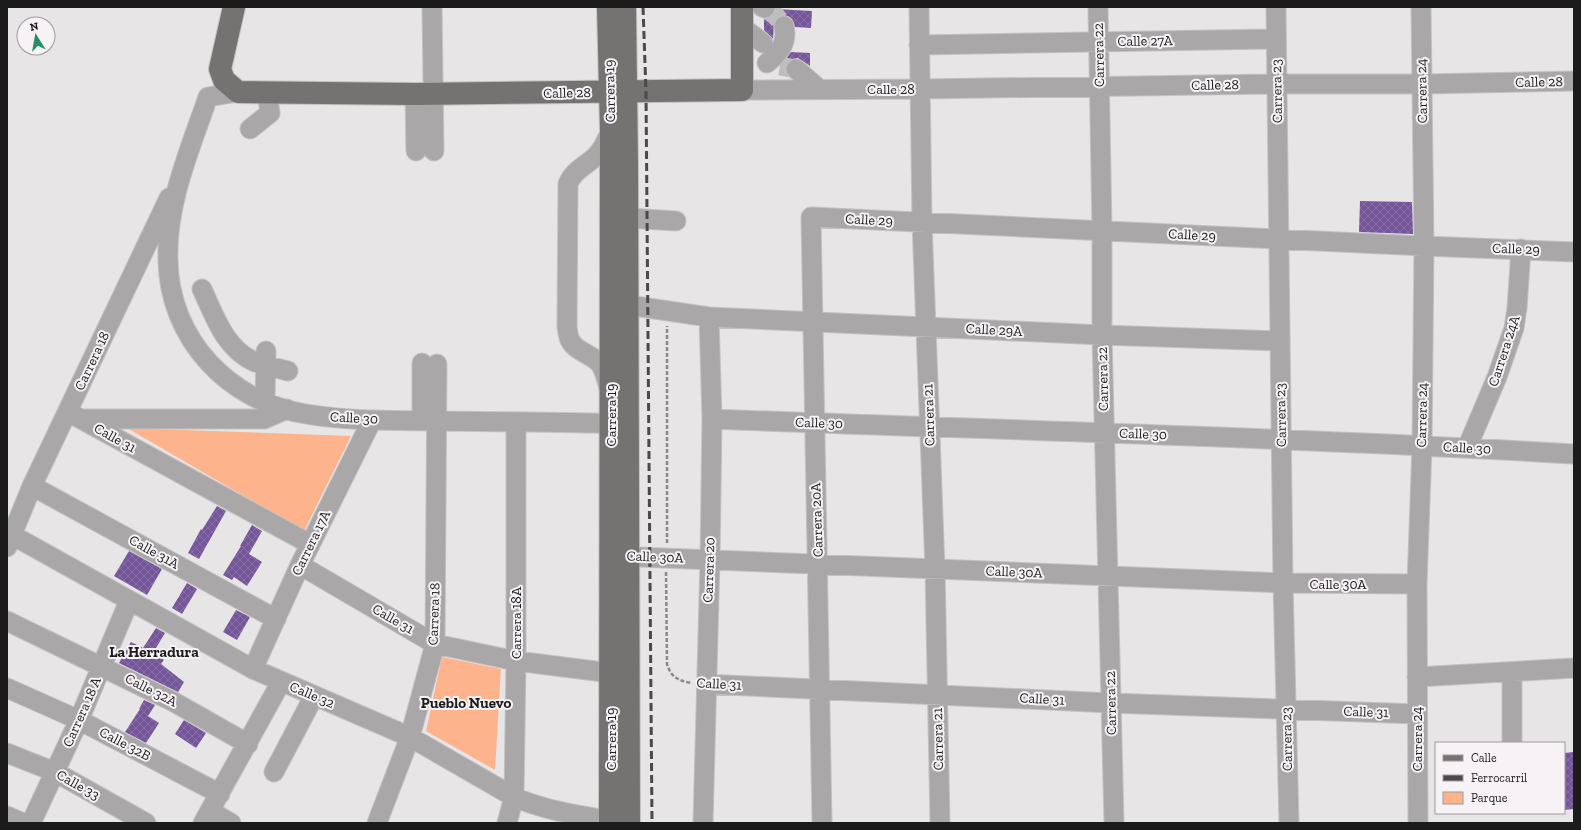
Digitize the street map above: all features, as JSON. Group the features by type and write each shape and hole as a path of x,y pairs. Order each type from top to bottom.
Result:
{"main road":[{"path":"234,7 220,69 224,80 238,92"},
{"name":"Carrera 19","path":"608,7 618,92 628,218 628,305 620,424 618,822"},
{"name":"Carrera 19","path":"620,424 612,399 611,130 618,92 625,7"},
{"path":"742,17 742,85"},
{"name":"Calle 28","path":"238,92 618,92 742,85"},
{"name":"Carrera 19","path":"618,822 611,673 620,556"}],"street":[{"path":"425,151 424,93 432,7"},
{"name":"Carrera 21","path":"918,7 922,222 935,569 940,823"},
{"name":"Carrera 22","path":"1098,7 1102,231 1102,335 1114,823"},
{"name":"Carrera 23","path":"1276,7 1283,584 1289,823"},
{"name":"Carrera 24","path":"1418,823 1417,584 1422,446 1424,246 1421,7"},
{"path":"742,17 775,59 820,90"},
{"path":"742,85 755,73 775,59 785,39 784,26"},
{"name":"Calle 27A","path":"919,45 1276,39"},
{"path":"742,58 775,59"},
{"name":"Calle 28","path":"742,85 820,90 1574,81"},
{"path":"180,176 208,97 238,92"},
{"path":"250,129 270,113 267,92"},
{"path":"611,130 601,151 571,176 568,184 567,327 570,341 574,346 593,357 600,365 605,373 612,399"},
{"name":"Calle 30","path":"180,176 173,210 167,258 169,279 180,320 189,338 202,356 218,372 236,385 265,402 305,414 372,420 620,424"},
{"name":"Carrera 18","path":"9,541 32,486 75,415 180,176"},
{"name":"Calle 29","path":"811,217 1574,252"},
{"name":"Carrera 20A","path":"811,217 822,823"},
{"path":"628,218 676,221"},
{"name":"Carrera 24A","path":"1468,448 1514,328 1517,308 1521,249"},
{"path":"202,289 223,335 238,352 254,361 266,358 288,371"},
{"name":"Calle 29A","path":"628,305 708,317 1102,335 1280,341"},
{"name":"Carrera 20","path":"703,823 712,419 708,317"},
{"path":"265,402 266,358"},
{"name":"Carrera 18","path":"377,823 410,737 435,644 429,421 429,364"},
{"path":"75,415 264,419 287,409"},
{"name":"Calle 31","path":"75,415 310,544"},
{"name":"Calle 30","path":"712,419 1281,440 1574,454"},
{"name":"Carrera 17A","path":"252,669 310,544 372,420"},
{"name":"Carrera 18A","path":"507,823 514,797 516,661 516,422"},
{"name":"Calle 31A","path":"32,486 276,619"},
{"name":"Calle 32","path":"9,541 130,601 252,669 410,737 528,804 550,810 618,822"},
{"name":"Calle 30A","path":"620,556 1283,584 1417,584"},
{"name":"Calle 31","path":"300,565 435,644 516,661 611,673"},
{"name":"Carrera 18 A","path":"31,823 79,720 130,601"},
{"name":"Calle 32A","path":"7,621 174,702 248,744"},
{"path":"1418,677 1574,668"},
{"path":"1512,672 1512,742"},
{"path":"231,823 207,817 282,682"},
{"name":"Calle 31","path":"706,684 819,688 1111,703 1417,714"},
{"name":"Calle 32B","path":"7,688 79,720 220,794"},
{"path":"274,772 314,696"},
{"name":"Calle 33","path":"7,753 55,772 146,823"},
{"path":"7,816 23,823"}],"path":[{"path":"667,320 667,557"},
{"name":"Calle 31","path":"667,557 666,655 670,673 681,680 706,684"}],"green space":[{"path":"127,428 351,436 304,531"},
{"path":"442,657 501,669 495,770 426,731"}],"building":[{"path":"776,9 812,11 811,28 795,27 792,19 788,16 782,15 774,22 773,39 764,30 764,19 772,16"},
{"path":"791,52 810,53 810,66 798,58 788,62 785,68 780,68"},
{"path":"1360,201 1412,202 1413,234 1359,232"},
{"path":"217,506 226,511 199,559 188,553 201,529 202,530"},
{"path":"252,525 262,531 249,554 262,562 247,586 234,577 232,580 223,575"},
{"path":"129,551 162,569 147,595 114,576"},
{"path":"187,583 197,589 182,614 172,608"},
{"path":"236,610 250,617 237,640 223,632"},
{"path":"156,628 165,633 153,653 164,660 161,664 184,682 178,692 119,663 131,642 143,648"},
{"path":"144,700 155,705 148,716 159,723 146,743 125,732"},
{"path":"184,720 206,733 196,748 175,734"},
{"path":"1574,752 1574,809 1565,810 1565,753"}],"tunnel":[{"path":"765,8 776,16 784,26"},
{"path":"780,66 796,69"}],"railway":[{"path":"643,7 646,92 652,823"}],"district":[{"name":"La Herradura","path":"154,652"},
{"name":"Pueblo Nuevo","path":"466,703"}]}
